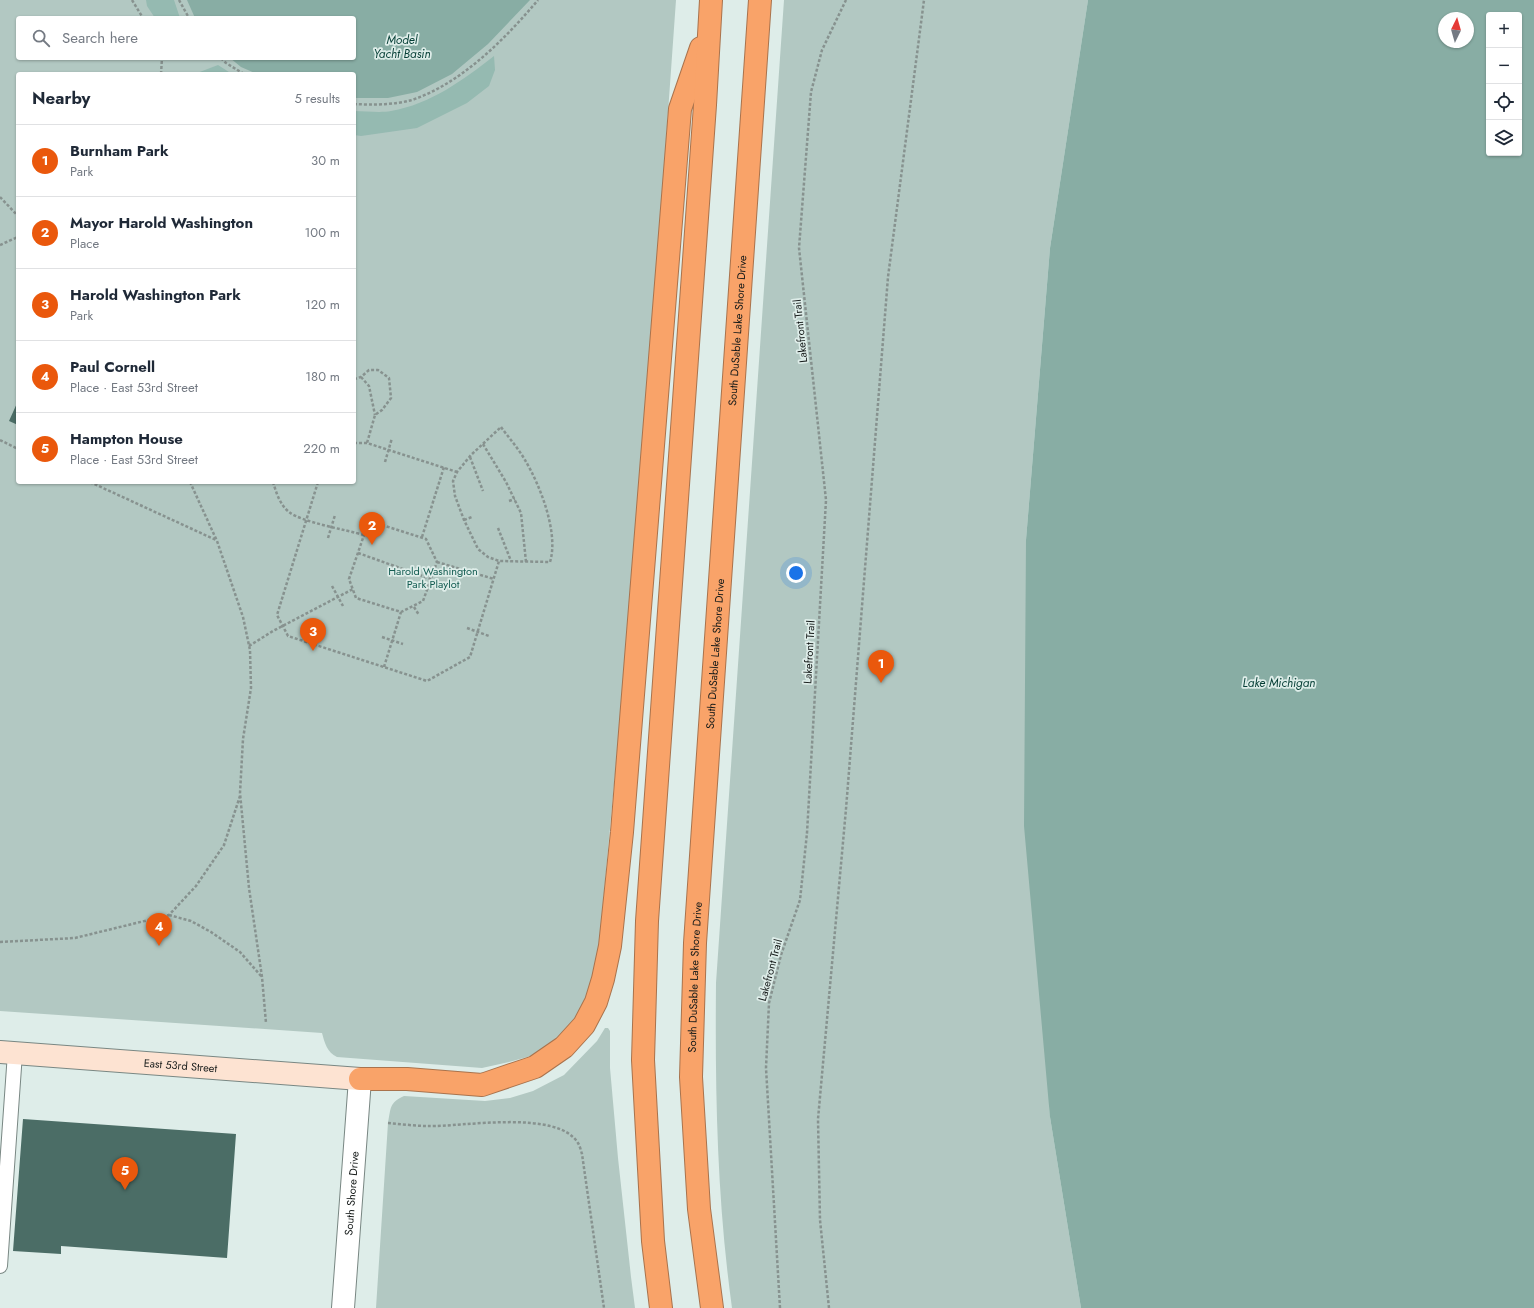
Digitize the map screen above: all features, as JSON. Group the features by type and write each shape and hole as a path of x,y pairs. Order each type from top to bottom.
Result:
{"highway":[{"path":"661,1308 653,1241 643,1060 647,929 705,105 711,0"},
{"name":"South DuSable Lake Shore Drive","path":"712,1308 699,1209 691,1077 695,943 760,0"},
{"path":"360,1079 407,1079 482,1085 535,1067 564,1047 584,1025 603,979 610,946 622,832 680,109 710,22"}],"street":[{"name":"East 53rd Street","path":"7,1053 360,1079"},
{"name":"South Shore Drive","path":"343,1308 360,1079"}],"lane":[{"path":"0,1266 7,1053"}],"path":[{"path":"132,0 142,16"},
{"path":"180,0 188,16"},
{"path":"356,104 375,105 411,100 447,84 482,57 515,27 538,0"},
{"name":"Lakefront Trail","path":"780,1308 766,1068 769,1003 781,955 800,900 807,833 826,500 799,248 811,92 822,50 846,0"},
{"path":"829,1308 820,1220 818,1119 846,809 888,277 924,0"},
{"path":"161,72 162,60"},
{"path":"224,60 241,72"},
{"path":"0,197 16,214"},
{"path":"0,245 16,238"},
{"path":"356,378 361,377 369,370 378,370 389,378 391,398 382,410 375,415"},
{"path":"361,377 369,386 375,415 367,443"},
{"path":"501,427 525,459 541,494 551,531 552,555 550,562 499,561 488,558 478,549 464,520 455,496 453,482 457,472 470,457 501,427"},
{"path":"385,462 392,438"},
{"path":"0,440 16,448"},
{"path":"356,443 367,443 457,472"},
{"path":"483,444 506,482 521,513 526,562"},
{"path":"470,457 483,491"},
{"path":"422,538 444,467"},
{"path":"94,484 217,541"},
{"path":"191,484 217,541 243,617 249,646 251,688 243,739 240,793 249,888 262,977 266,1023"},
{"path":"274,484 278,498 289,512 306,520 364,535"},
{"path":"317,484 277,615 288,636 427,681 470,657 499,561"},
{"path":"509,502 515,499"},
{"path":"328,538 335,515"},
{"path":"464,520 472,517"},
{"path":"367,519 373,530"},
{"path":"382,525 422,538 426,539 437,562 423,601 401,612 356,598 349,579 364,535 382,525"},
{"path":"498,528 511,561"},
{"path":"358,553 431,579"},
{"path":"437,562 494,579"},
{"path":"332,586 342,606"},
{"path":"249,646 273,631 353,589"},
{"path":"414,606 419,615"},
{"path":"384,667 401,612"},
{"path":"467,628 489,636"},
{"path":"382,637 403,644"},
{"path":"169,915 196,886 224,845 240,793"},
{"path":"0,942 75,938 169,915 191,921 211,932 240,952 262,977"},
{"path":"388,1124 428,1126 525,1122 551,1125 569,1134 578,1142 582,1154 604,1308"}],"green space":[{"name":"Harold Washington Park Playlot","path":"0,0 676,0 641,492 597,969 578,1017 563,1036 538,1054 509,1062 482,1068 337,1057 325,1044 322,1033 0,1011"},
{"path":"784,0 1088,0 1050,248 1026,540 1050,1117 1081,1308 732,1308 723,1227 718,1146 716,983"},
{"path":"605,1028 608,1028 610,1031 610,1068 618,1158 635,1308 376,1308 388,1123 390,1110 393,1104 404,1096 485,1101 510,1098 533,1091 564,1075 597,1041"}],"shaded area":[{"path":"146,0 174,0 179,16 154,16 147,6"},
{"path":"494,56 495,70 489,86 467,103 417,128 361,136 356,135 356,111 387,112 406,108 433,97 470,74"},
{"path":"218,65 229,72 200,72"}],"water":[{"name":"Model Yacht Basin","path":"187,0 530,0 488,44 452,74 417,92 388,98 356,98 356,72 252,72 241,67 232,60 356,60 356,16 194,16"},
{"name":"Lake Michigan","path":"1088,0 1534,0 1534,1308 1081,1308 1050,1117 1024,826 1026,540 1050,248"}],"building":[{"path":"16,405 16,424 9,421"},
{"path":"23,1119 236,1134 227,1258 61,1246 61,1254 13,1251"}],"place":[{"name":"Mayor Harold Washington","path":"372,545"},
{"name":"Harold Washington Park","path":"313,651"},
{"name":"Burnham Park","path":"881,683"},
{"name":"Paul Cornell","path":"159,946"},
{"name":"Hampton House","path":"125,1190"}]}
